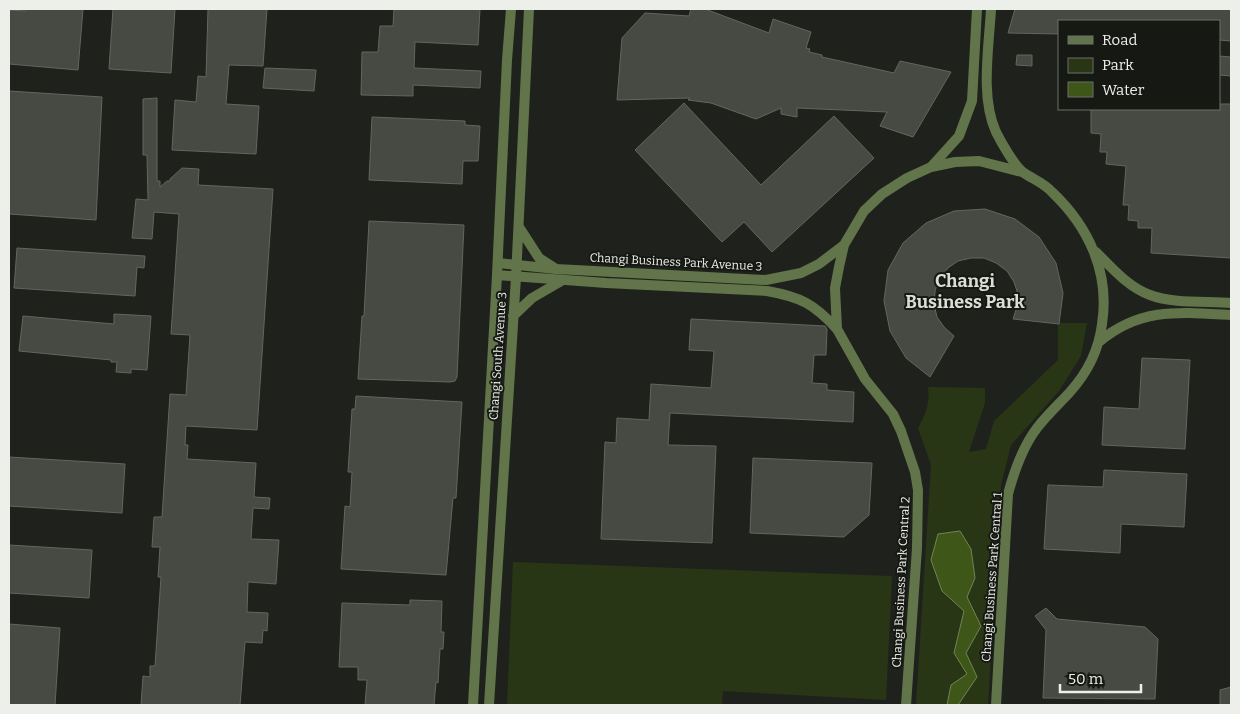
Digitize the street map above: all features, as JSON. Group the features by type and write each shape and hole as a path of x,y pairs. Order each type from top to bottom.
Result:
{"street":[{"name":"Changi South Avenue 3","path":"472,705 511,9"},
{"name":"Changi South Avenue 3","path":"490,705 516,277 529,9"},
{"path":"931,167 959,136 972,101 977,9"},
{"name":"Changi Business Park Central 1","path":"991,9 987,82 991,120 997,134 1022,172 1052,191 1080,223 1095,251 1103,292 1103,322 1099,342 1088,366 1071,391 1035,430 1014,474 1008,494 996,705"},
{"name":"Changi Business Park Central 2","path":"906,705 917,548 918,490 915,472 893,414 865,379 837,329 835,288 844,245 864,211 882,194 907,178 931,167 955,162 979,161 1022,172"},
{"path":"518,227 539,258 556,269"},
{"name":"Changi Business Park Avenue 3","path":"498,263 556,269 766,280 801,272 819,264 844,245"},
{"path":"1095,251 1120,276 1150,295 1169,300 1231,303"},
{"name":"Changi Business Park Avenue 3","path":"497,275 767,291 788,295 805,302 820,311 837,329"},
{"path":"513,316 532,298 562,280"},
{"path":"1099,342 1127,323 1150,315 1173,313 1231,315"}],"green space":[{"path":"1058,323 1087,323 1081,356 1059,391 1011,445 1001,485 988,705 916,705 931,465 918,428 927,408 928,387 985,388 985,403 969,452 986,449 994,421 1058,360"},
{"path":"513,562 892,576 886,700 723,691 722,705 507,705"}],"water":[{"path":"960,531 971,549 975,578 967,597 981,626 966,653 977,677 958,705 947,705 951,685 967,674 954,653 964,611 942,591 931,560 938,534"}],"building":[{"path":"26,9 83,9 78,70 9,64 9,10 26,11"},
{"path":"113,9 175,9 171,73 109,69"},
{"path":"208,9 267,9 263,66 229,65 226,104 259,106 256,154 172,150 175,100 196,102 198,76 206,77"},
{"path":"394,9 480,9 478,45 415,42 414,68 481,71 480,88 413,85 413,96 361,95 362,52 378,52 380,26 393,26"},
{"path":"691,9 705,9 769,33 773,19 811,32 806,48 810,49 809,52 822,55 822,57 894,73 900,61 951,72 913,137 880,126 887,112 797,108 797,117 781,114 781,108 756,119 711,103 688,100 690,98 617,100 622,38 645,13 689,16"},
{"path":"1015,9 1231,9 1231,41 1220,40 1220,20 1058,20 1058,34 1008,33"},
{"path":"1017,55 1032,55 1032,66 1016,65"},
{"path":"1220,56 1231,57 1231,76 1220,75"},
{"path":"265,68 316,70 314,91 263,88"},
{"path":"9,91 102,97 96,220 9,214"},
{"path":"157,98 157,181 160,181 160,187 167,181 170,181 182,168 199,169 198,185 273,189 257,430 186,426 185,445 188,445 187,459 256,463 254,497 270,498 269,509 253,508 251,539 279,540 276,584 248,582 247,612 268,613 267,631 263,630 262,643 245,642 240,705 141,705 143,676 150,677 150,666 155,666 161,577 158,577 160,547 152,547 154,517 162,517 170,394 186,395 190,335 171,334 179,214 154,212 152,239 132,238 136,199 148,200 147,155 143,155 143,99"},
{"path":"684,103 761,185 834,116 874,158 772,252 744,222 722,242 635,150"},
{"path":"1220,104 1231,104 1231,258 1151,253 1152,228 1138,228 1138,221 1128,220 1129,205 1123,205 1126,166 1106,164 1107,152 1100,152 1101,134 1091,133 1091,110 1220,110"},
{"path":"372,117 465,121 465,125 480,126 478,161 463,161 462,184 369,180"},
{"path":"985,209 1015,219 1039,237 1056,263 1063,293 1059,324 1013,319 1017,307 1018,294 1014,282 1007,271 996,263 984,258 958,261 948,268 939,279 935,291 934,304 937,317 954,336 930,377 906,358 890,331 884,301 888,270 903,243 926,223 954,211"},
{"path":"369,221 464,225 457,377 455,381 358,379 362,316 364,316"},
{"path":"17,248 145,256 144,268 137,267 135,296 14,288"},
{"path":"114,314 151,316 147,370 131,369 131,373 116,372 117,362 111,362 111,360 19,351 23,316 114,324"},
{"path":"691,319 825,326 827,329 826,355 814,355 812,383 827,384 827,390 854,392 853,422 670,413 668,445 716,446 712,543 601,539 605,442 616,443 617,418 649,420 651,384 711,388 714,351 689,350"},
{"path":"1142,358 1190,360 1185,449 1102,445 1104,407 1139,409"},
{"path":"356,396 462,402 456,498 453,498 446,575 341,569 345,506 350,507 352,472 348,472 352,409 355,409"},
{"path":"9,457 125,464 122,513 9,506"},
{"path":"753,458 872,463 869,515 844,537 750,533"},
{"path":"1104,470 1187,474 1184,527 1121,524 1120,553 1044,549 1048,485 1103,487"},
{"path":"9,545 92,550 89,598 9,593"},
{"path":"410,600 442,601 441,632 444,632 443,649 440,649 438,683 436,682 434,705 365,705 367,680 358,680 358,667 339,667 342,603 410,605"},
{"path":"1046,608 1057,619 1145,627 1158,639 1155,699 1043,698 1046,630 1035,616"},
{"path":"9,624 60,628 55,705 9,705"},
{"path":"1231,687 1231,705 1220,705 1220,690"}],"district":[{"name":"Changi Business Park","path":"965,291"}]}
